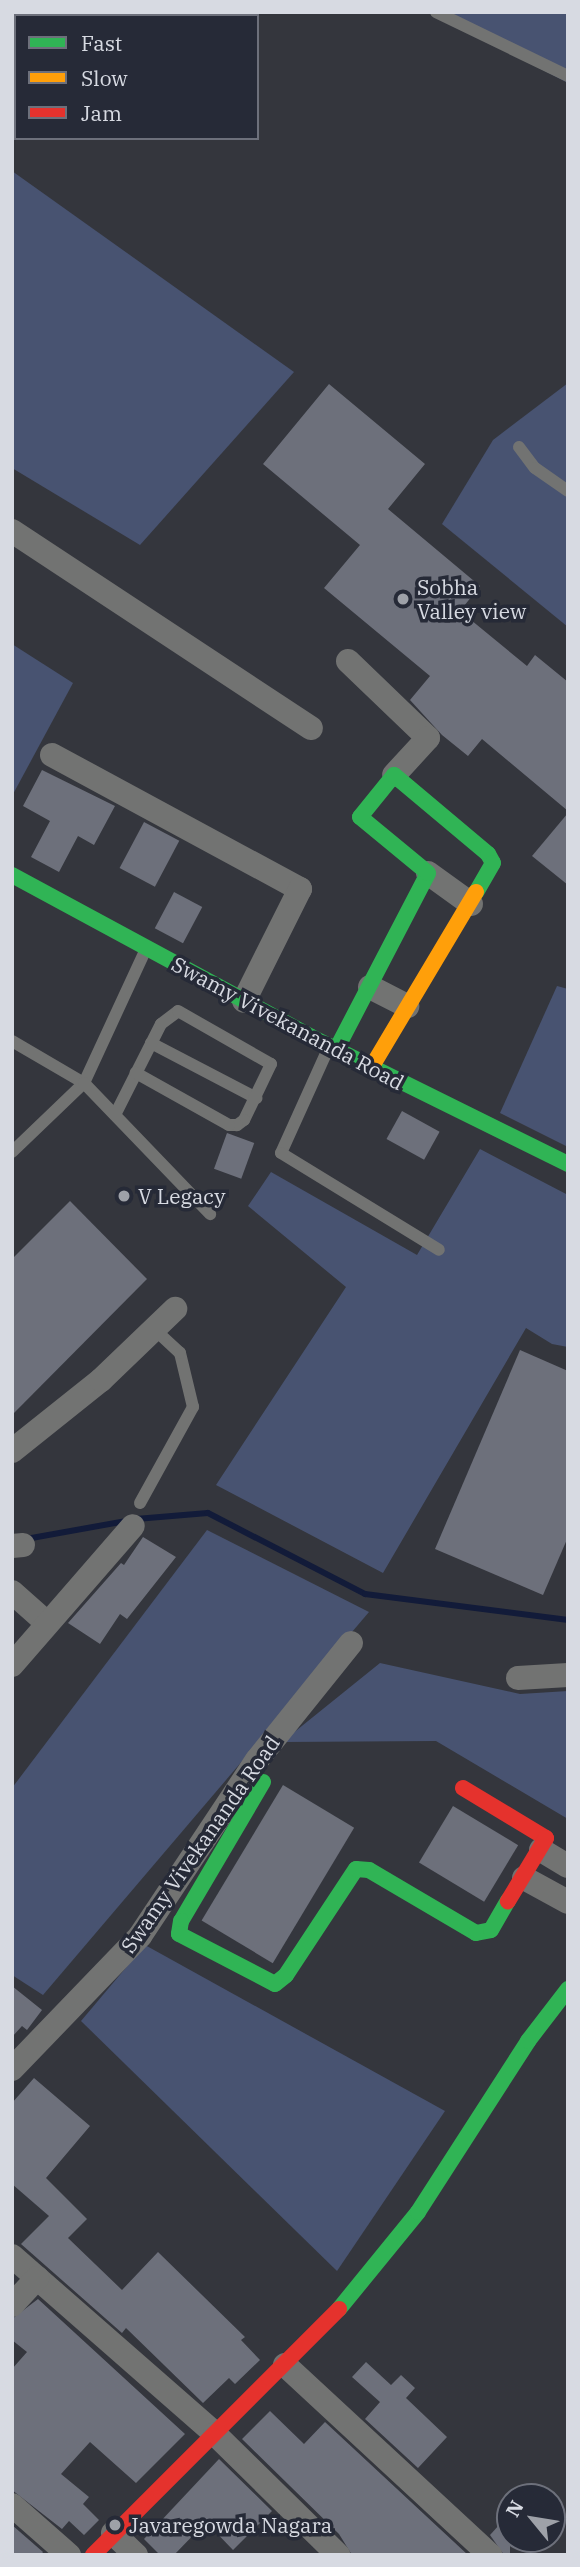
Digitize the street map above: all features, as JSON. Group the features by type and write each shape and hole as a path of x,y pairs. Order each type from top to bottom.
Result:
{"street":[{"path":"12,531 311,728"},
{"path":"348,661 428,738 360,817 428,873 471,904"},
{"path":"52,755 300,888 244,1001"},
{"path":"371,1068 489,875 493,863 488,854 394,775"},
{"path":"333,1048 370,987 428,873"},
{"name":"Swamy Vivekananda Road","path":"12,875 371,1068 568,1164"},
{"path":"370,987 407,1006"},
{"path":"12,1451 101,1380 175,1309"},
{"path":"12,1665 136,1515"},
{"path":"12,1591 47,1623"},
{"name":"Swamy Vivekananda Road","path":"12,2069 140,1936 257,1760 351,1643"},
{"path":"518,1678 568,1675"},
{"path":"263,1782 181,1921 178,1934 275,1984 286,1975 356,1869 369,1870 482,1933 491,1930 541,1850 544,1835 463,1788"},
{"path":"541,1850 568,1866"},
{"path":"524,1878 568,1902"},
{"path":"93,2555 356,2292 418,2212 528,2041 568,1989"},
{"path":"12,2256 215,2434 338,2555"},
{"path":"12,2305 37,2278"},
{"path":"285,2365 490,2555"},
{"path":"12,2505 69,2555"},
{"path":"113,2533 136,2555"}],"lane":[{"path":"436,12 568,76"},
{"path":"519,447 535,468 568,491"},
{"path":"12,1152 84,1083 147,948"},
{"path":"115,1115 136,1073 151,1043 169,1014 178,1011 265,1058 269,1073 244,1120 229,1125 136,1073"},
{"path":"12,1041 84,1083 210,1214"},
{"path":"151,1043 256,1098"},
{"path":"333,1048 281,1153 439,1250"},
{"path":"136,1515 193,1407 180,1353 153,1328"}],"shaded area":[{"path":"431,12 568,12 568,83"},
{"path":"12,171 294,372 140,545 12,468"},
{"path":"568,383 568,627 442,524 493,440"},
{"path":"12,644 73,683 12,796"},
{"path":"557,986 568,989 568,1147 500,1113"},
{"path":"480,1149 568,1195 568,1347 552,1344 526,1328 383,1573 216,1485 346,1287 248,1206 271,1172 417,1255"},
{"path":"207,1530 369,1612 43,1995 12,1975 12,1788"},
{"path":"380,1663 520,1694 568,1691 568,1819 436,1741 282,1742"},
{"path":"145,1945 445,2111 337,2271 81,2021"}],"building":[{"name":"Sobha Valley view","path":"329,384 425,464 388,509 480,586 460,611 527,666 535,655 568,682 568,811 482,739 468,756 442,735 410,700 430,676 324,588 360,545 263,464"},
{"path":"42,770 115,806 94,845 78,836 59,872 31,857 50,821 23,806"},
{"path":"568,813 568,885 532,856"},
{"path":"144,822 179,841 155,887 120,868"},
{"path":"174,892 202,907 183,943 155,928"},
{"path":"402,1111 440,1132 424,1160 386,1139"},
{"path":"227,1133 254,1143 241,1179 214,1169"},
{"path":"70,1201 147,1279 12,1415 12,1259"},
{"path":"520,1350 568,1371 568,1537 543,1595 435,1549"},
{"path":"143,1537 176,1557 127,1619 120,1614 100,1644 68,1623 121,1563 124,1565"},
{"path":"283,1785 354,1828 273,1963 202,1920"},
{"path":"453,1806 518,1845 484,1902 419,1863"},
{"path":"12,1986 42,2010 27,2030 22,2026 12,2037"},
{"path":"34,2078 90,2126 46,2178 87,2219 68,2238 122,2290 158,2252 245,2337 241,2340 260,2360 235,2384 229,2378 203,2403 126,2328 122,2333 21,2244 49,2216 12,2184 12,2103"},
{"path":"38,2299 185,2434 136,2483 90,2442 61,2474 89,2497 83,2504 99,2520 84,2535 69,2521 62,2529 12,2490 12,2369 27,2352 12,2340 12,2319"},
{"path":"366,2362 391,2385 401,2375 415,2388 406,2398 447,2437 418,2468 365,2419 380,2402 352,2377"},
{"path":"270,2411 304,2444 325,2422 468,2555 352,2555 339,2534 242,2439"},
{"path":"219,2459 272,2511 233,2550 206,2522 174,2555 160,2555 144,2539"},
{"path":"12,2525 43,2552 41,2555 12,2555"},
{"path":"496,2528 496,2544 490,2535"}],"waterway":[{"path":"136,1519 208,1513 365,1594 568,1620"},
{"path":"26,1539 126,1521"}],"traffic: fast":[{"path":"336,1050 428,873 360,817 394,775 488,854 493,863 476,892"},
{"path":"12,875 311,1037 568,1164"},
{"path":"263,1782 181,1921 179,1934 275,1984 286,1975 356,1869 369,1870 476,1933 491,1930 508,1901"},
{"path":"339,2309 418,2212 528,2041 568,1989"}],"traffic: slow":[{"path":"371,1068 476,892"}],"traffic: jam":[{"path":"463,1788 546,1838 508,1901"},
{"path":"93,2555 339,2309"}],"place":[{"name":"Sobha Valley view","path":"403,599"},
{"name":"V Legacy","path":"124,1196"},
{"name":"Javaregowda Nagara","path":"115,2525"}]}
